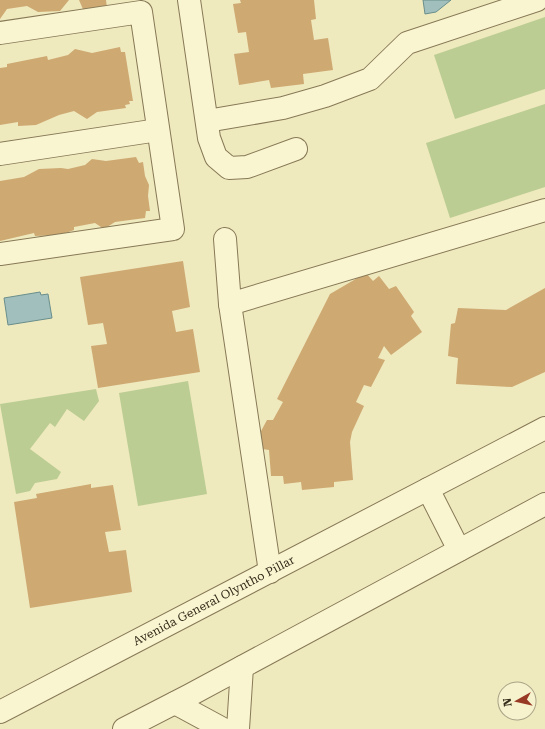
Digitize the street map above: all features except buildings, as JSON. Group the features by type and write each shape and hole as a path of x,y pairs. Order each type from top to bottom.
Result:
{"street":[{"path":"189,0 209,138 216,157 229,168 247,167 296,149"},
{"path":"207,121 283,108 325,96 370,79 407,43 537,0"},
{"path":"0,33 141,12 173,229 0,254"},
{"path":"0,154 158,130"},
{"path":"230,304 545,210"},
{"path":"225,239 230,304 270,572"},
{"name":"Avenida General Olyntho Pillar","path":"0,712 545,428"},
{"path":"428,490 459,550"},
{"path":"124,729 545,504"},
{"path":"238,729 242,667"},
{"path":"175,703 223,729"}],"green space":[{"path":"545,17 545,89 455,119 434,55"},
{"path":"545,104 545,187 450,218 426,143"},
{"path":"188,381 207,494 138,506 119,393"},
{"path":"96,389 99,401 84,421 67,409 55,427 50,423 30,449 61,472 57,479 35,483 30,491 16,494 0,404"}],"water":[{"path":"423,0 451,0 436,12 425,14"},
{"path":"40,292 41,295 48,294 52,318 8,325 4,298"}]}
